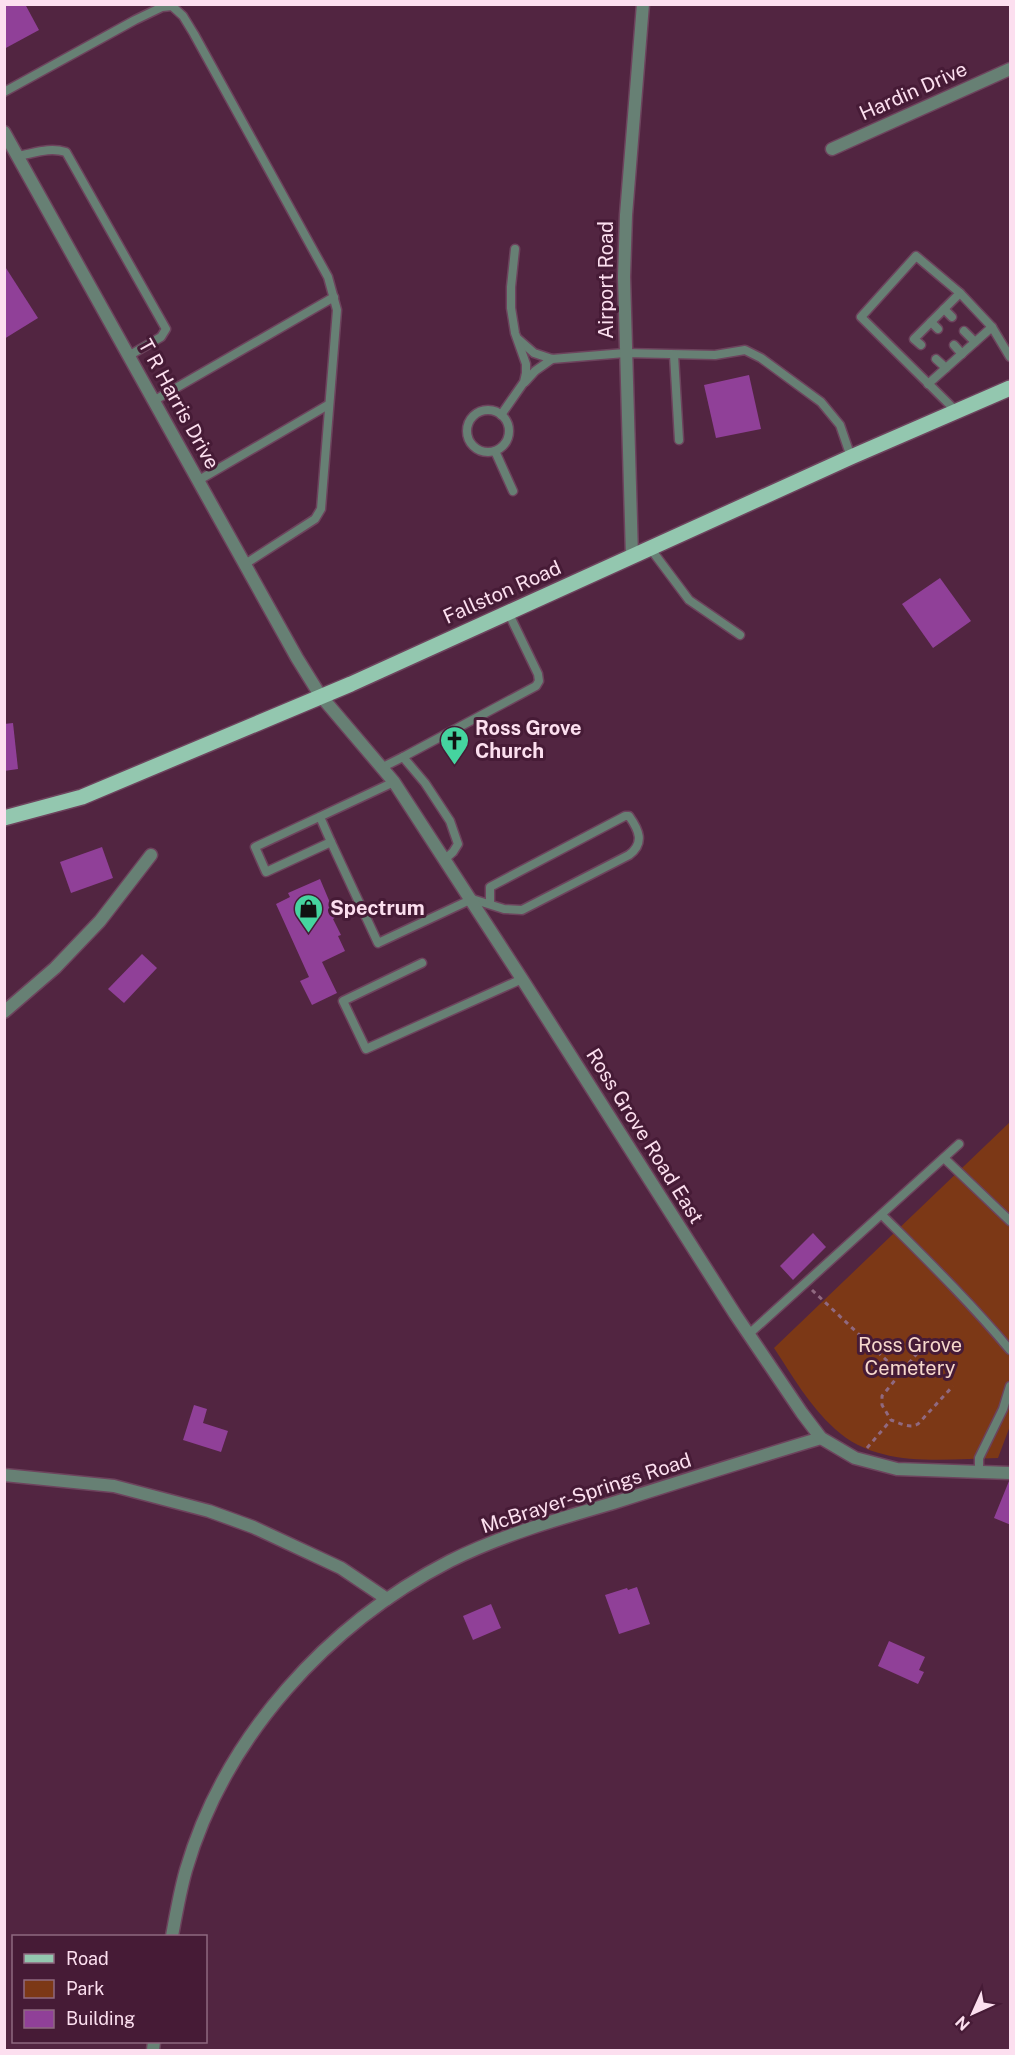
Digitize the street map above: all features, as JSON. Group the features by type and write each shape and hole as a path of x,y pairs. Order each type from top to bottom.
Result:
{"main road":[{"name":"Fallston Road","path":"4,818 82,797 320,695 851,457 1011,388"}],"street":[{"name":"Airport Road","path":"632,556 625,353 626,215 643,4"},
{"name":"Hardin Drive","path":"832,149 1011,69"},
{"name":"T R Harris Drive","path":"4,132 297,658 320,695"},
{"name":"Ross Grove Road East","path":"320,695 394,782 749,1334 821,1438 855,1458 897,1469 1011,1473"},
{"path":"4,1012 55,968 100,921 151,855"},
{"name":"McBrayer-Springs Road","path":"172,1935 186,1870 203,1822 229,1770 268,1710 310,1664 365,1614 451,1561 525,1530 821,1438"},
{"path":"4,1475 114,1486 156,1495 209,1511 253,1527 341,1568 387,1599"}],"lane":[{"path":"4,92 135,20 162,7 172,6 183,16 194,34 328,277 337,310 321,509 315,519 245,564"},
{"path":"18,156 52,148 66,152 128,259 166,329 161,337 130,355"},
{"path":"515,249 511,308 526,364 524,382"},
{"path":"956,411 861,317 916,256 960,293 992,327 1011,357"},
{"path":"921,345 914,339 960,293"},
{"path":"155,400 334,297"},
{"path":"944,309 952,317"},
{"path":"931,322 938,329"},
{"path":"928,384 992,327"},
{"path":"964,331 975,342"},
{"path":"518,339 534,353 552,359 625,353 715,355 745,350 761,358 822,402 840,425 851,457"},
{"path":"954,345 962,354"},
{"path":"674,355 679,440"},
{"path":"501,415 524,382 552,359"},
{"path":"936,359 945,368"},
{"path":"199,480 328,405"},
{"path":"480,412 494,412 501,415 508,433 503,446 488,452 475,448 469,440 468,426 474,416 480,412"},
{"path":"495,451 513,491"},
{"path":"650,548 689,600 740,635"},
{"path":"381,768 536,686 539,681 538,674 508,612"},
{"path":"403,757 450,821 458,844 444,860"},
{"path":"331,842 266,872 255,847 394,782"},
{"path":"320,817 378,943 469,899 504,909 522,910 574,885 636,850 640,840 637,828 629,816 625,816 490,887 489,903"},
{"path":"422,963 343,1001 366,1048 522,980"},
{"path":"749,1334 959,1144"},
{"path":"944,1158 1011,1221"},
{"path":"882,1215 974,1308 1011,1350"},
{"path":"979,1472 980,1458 1011,1386"}],"path":[{"path":"823,1301 900,1373"},
{"path":"922,1346 882,1396 882,1405 891,1420 913,1427 953,1386"},
{"path":"865,1450 891,1420"}],"green space":[{"name":"Ross Grove Cemetery","path":"1010,1122 1010,1426 998,1458 912,1459 871,1451 852,1442 817,1411 774,1348"}],"building":[{"path":"4,4 25,4 39,30 4,49"},
{"path":"4,265 38,318 4,339"},
{"path":"749,375 761,429 716,438 704,385"},
{"path":"940,578 971,621 933,648 902,604"},
{"path":"13,723 18,769 4,771 4,724"},
{"path":"102,847 113,878 71,893 60,862"},
{"path":"320,879 336,917 333,919 341,935 338,936 345,951 322,962 337,993 312,1005 300,981 309,977 276,904 290,897 288,893"},
{"path":"142,954 157,968 124,1003 108,989"},
{"path":"813,1233 826,1247 793,1280 780,1266"},
{"path":"194,1405 207,1409 203,1423 228,1431 221,1452 183,1440"},
{"path":"1009,1481 1011,1481 1011,1525 994,1518"},
{"path":"637,1587 650,1624 619,1634 605,1595"},
{"path":"491,1604 501,1628 473,1640 463,1616"},
{"path":"889,1641 925,1657 919,1670 924,1672 918,1684 878,1666"}],"place":[{"name":"Ross Grove Church","path":"454,766"},
{"name":"Spectrum","path":"309,934"}]}
